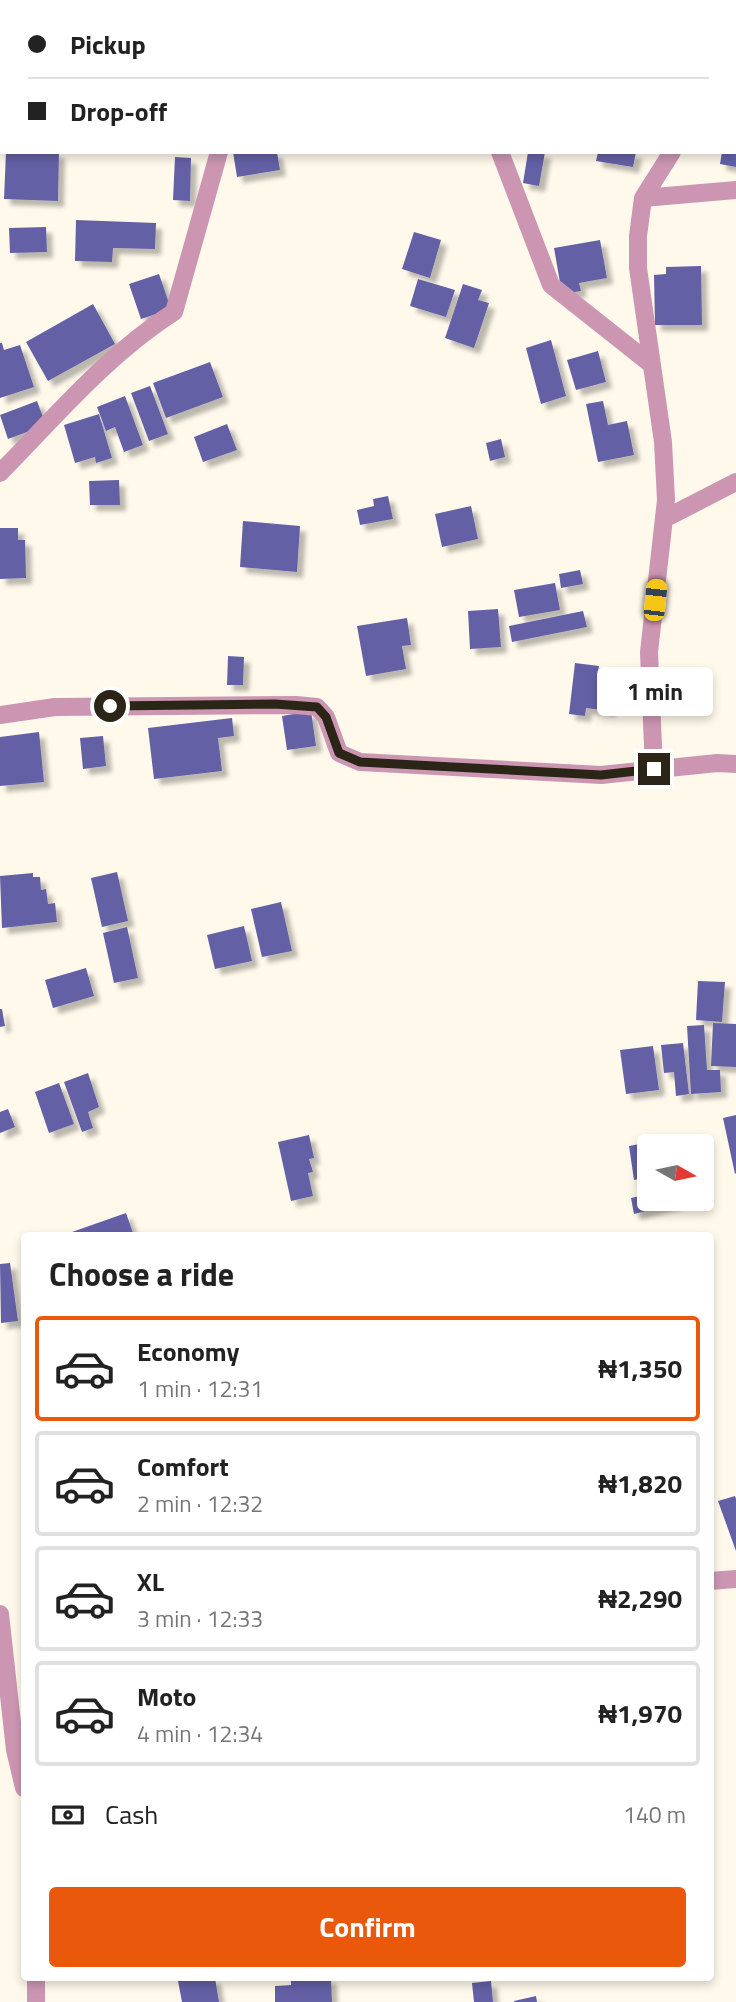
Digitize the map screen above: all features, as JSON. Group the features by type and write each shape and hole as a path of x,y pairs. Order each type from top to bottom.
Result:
{"street":[{"path":"0,472 119,353 149,327 174,312 218,154"},
{"path":"501,154 551,285 652,365"},
{"path":"654,769 649,652 666,500 663,442 638,268 643,198 672,154"},
{"path":"643,198 736,190"},
{"path":"664,519 736,482"},
{"path":"0,715 55,708 296,705 317,707 326,717 339,753 360,762 601,775 717,762 736,764"},
{"path":"714,1581 736,1579"},
{"path":"0,1614 20,1749"},
{"path":"34,2001 36,1981"}],"building":[{"path":"6,154 59,154 58,201 4,199"},
{"path":"233,154 277,154 280,170 237,177"},
{"path":"528,154 545,154 539,186 523,183"},
{"path":"598,154 636,154 633,167 596,161"},
{"path":"722,154 736,154 736,167 720,164"},
{"path":"175,157 191,158 190,201 173,200"},
{"path":"76,220 156,223 155,249 113,248 112,262 75,261"},
{"path":"46,227 47,252 10,253 9,228"},
{"path":"414,232 441,240 430,278 402,269"},
{"path":"600,240 607,278 579,283 581,291 562,294 554,248"},
{"path":"701,266 702,325 655,325 654,275 666,274 666,267"},
{"path":"159,274 171,309 141,319 129,284"},
{"path":"418,279 455,290 446,317 410,306"},
{"path":"463,284 482,290 478,300 489,303 474,348 445,338"},
{"path":"93,304 115,344 48,381 26,342"},
{"path":"551,340 566,396 541,404 526,348"},
{"path":"0,343 4,350 20,345 34,387 0,398"},
{"path":"598,351 606,382 576,390 567,360"},
{"path":"210,362 223,397 166,418 153,383"},
{"path":"150,386 168,434 149,441 131,393"},
{"path":"125,396 143,445 124,452 115,427 106,431 97,407"},
{"path":"37,401 46,425 8,439 0,415"},
{"path":"603,401 608,425 627,421 634,455 598,462 586,404"},
{"path":"99,414 112,458 96,463 95,457 75,463 64,425"},
{"path":"227,424 237,450 203,462 194,437"},
{"path":"501,439 505,457 490,461 486,443"},
{"path":"119,480 120,505 90,505 89,481"},
{"path":"388,496 393,519 360,525 357,510 374,506 373,499"},
{"path":"471,506 478,539 442,547 435,514"},
{"path":"243,521 300,526 297,572 240,567"},
{"path":"0,528 18,528 18,540 25,540 26,578 0,579"},
{"path":"580,570 583,584 561,588 559,574"},
{"path":"555,583 560,610 519,617 514,590"},
{"path":"498,609 501,647 470,649 468,611"},
{"path":"583,611 587,627 512,642 509,626"},
{"path":"407,618 411,645 402,646 406,669 366,676 357,626"},
{"path":"228,656 244,657 243,685 227,685"},
{"path":"575,663 599,666 597,679 613,681 610,711 586,708 585,716 569,714"},
{"path":"311,711 316,746 287,750 282,716"},
{"path":"232,718 234,736 218,738 222,771 154,779 148,728"},
{"path":"39,732 44,782 0,786 0,737"},
{"path":"103,736 106,766 83,769 80,738"},
{"path":"117,872 128,921 102,927 91,878"},
{"path":"33,873 33,877 40,877 41,890 46,889 48,904 55,903 57,922 2,928 0,876"},
{"path":"281,902 292,951 262,957 251,909"},
{"path":"244,926 252,961 215,969 207,935"},
{"path":"127,927 138,978 114,983 103,933"},
{"path":"86,968 94,996 53,1008 45,980"},
{"path":"698,981 725,982 722,1022 696,1020"},
{"path":"0,1009 5,1026 0,1027"},
{"path":"713,1023 736,1024 736,1067 711,1066"},
{"path":"704,1025 707,1070 720,1070 721,1092 691,1094 687,1026"},
{"path":"683,1043 689,1094 676,1096 674,1072 664,1073 661,1045"},
{"path":"653,1046 659,1090 626,1094 620,1050"},
{"path":"88,1073 99,1107 88,1112 93,1128 82,1132 64,1082"},
{"path":"59,1083 74,1124 49,1133 35,1092"},
{"path":"8,1109 15,1127 0,1133 0,1112"},
{"path":"736,1115 736,1173 735,1174 723,1118"},
{"path":"309,1135 314,1158 309,1159 313,1172 308,1173 313,1196 291,1201 278,1142"},
{"path":"637,1144 637,1179 634,1180 629,1146"},
{"path":"637,1197 637,1211 646,1211 634,1214 631,1198"},
{"path":"126,1213 133,1232 72,1232"},
{"path":"10,1263 18,1321 1,1323 0,1264"},
{"path":"735,1496 736,1499 736,1551 718,1501"},
{"path":"178,1981 216,1981 219,2002 182,2002"},
{"path":"291,1981 331,1981 332,2002 275,2002 275,1986 291,1985"},
{"path":"491,1981 493,2002 474,2002 472,1983"},
{"path":"536,1996 537,2002 514,2002 514,2001"}],"route":[{"path":"110,706 275,704 317,707 326,717 339,753 360,762 601,775 654,769"}]}
